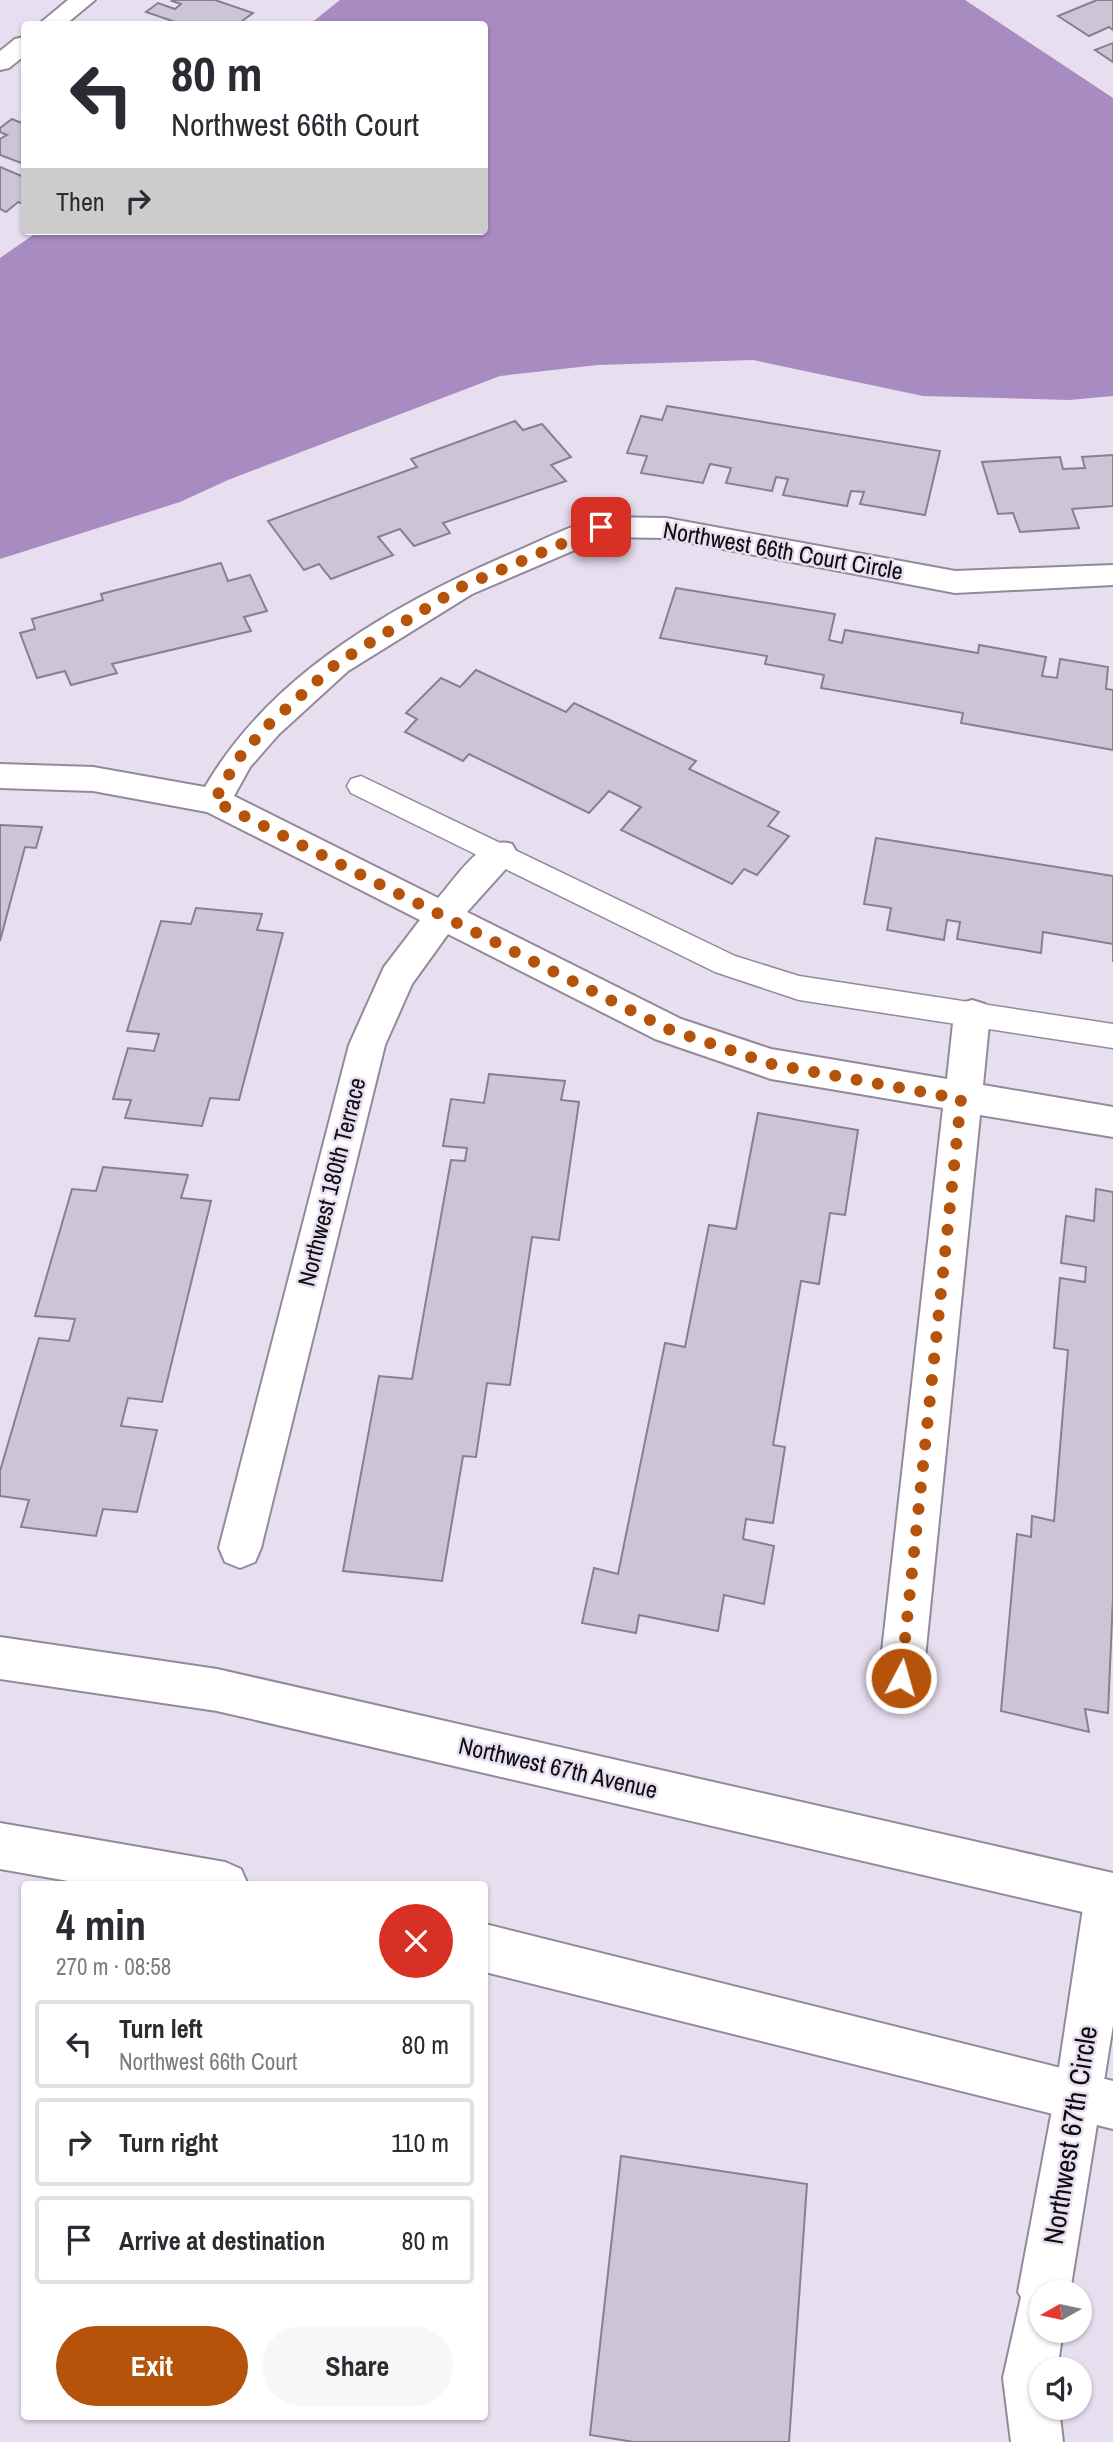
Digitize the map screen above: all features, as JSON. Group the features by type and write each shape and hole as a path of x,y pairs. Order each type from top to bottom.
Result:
{"street":[{"path":"55,21 83,0"},
{"path":"0,63 21,46"},
{"name":"Northwest 66th Court Circle","path":"214,801 238,759 267,726 337,663 461,587 601,527 666,528 955,582 1113,575"},
{"path":"0,776 93,779 214,801 668,1029 771,1064 961,1099 1113,1122"},
{"name":"Northwest 180th Terrace","path":"240,1548 367,1045 397,977 443,915 500,853"},
{"path":"901,1678 972,1014"},
{"name":"Northwest 67th Avenue","path":"0,1658 218,1690 1110,1896"},
{"path":"0,1846 202,1881"},
{"name":"Northwest 67th Circle","path":"1047,2280 1096,2100 1110,1896"},
{"path":"488,1949 1096,2100"},
{"path":"1035,2343 1029,2378 1037,2442"}],"lane":[{"path":"361,786 725,964 799,988 1113,1037"}],"shaded area":[{"path":"340,0 965,0 1113,98 1113,396 1069,400 923,396 753,360 598,365 500,376 228,480 180,502 0,559 0,258 33,235 488,235 488,21 314,21"}],"building":[{"path":"215,0 253,13 242,21 172,21 146,12 158,3 175,9 181,4 172,1"},
{"path":"1097,0 1113,0 1113,30 1109,27 1089,36 1058,16"},
{"path":"1113,43 1113,62 1095,50"},
{"path":"12,119 21,123 21,163 0,155 0,139 7,135 0,132 0,128"},
{"path":"0,167 21,176 21,203 18,202 6,212 0,209"},
{"path":"667,406 940,451 925,515 860,504 864,492 851,491 847,506 783,495 788,479 776,477 772,491 726,483 731,468 710,464 703,483 641,473 647,456 627,453 641,416 662,420"},
{"path":"515,421 523,430 542,424 571,457 551,465 566,481 443,523 450,533 414,546 400,529 378,537 393,555 331,579 319,564 304,570 268,521 417,467 411,459"},
{"path":"1113,455 1113,506 1072,509 1079,528 1020,532 1013,513 998,514 982,462 1060,457 1063,469 1085,468 1082,457"},
{"path":"221,563 228,581 250,575 267,611 244,617 251,631 112,664 117,673 71,685 65,671 37,678 20,633 35,629 32,619 103,600 101,594"},
{"path":"676,588 835,614 829,640 842,643 845,630 978,653 979,645 1046,657 1042,676 1057,678 1060,659 1108,667 1106,689 1113,690 1113,750 961,723 963,713 821,688 824,675 765,664 767,656 660,638"},
{"path":"476,670 566,712 574,703 696,761 689,769 779,812 768,826 789,836 757,875 744,869 732,884 621,830 641,807 609,791 589,813 469,754 463,761 405,732 417,719 406,713 441,678 460,687"},
{"path":"0,825 42,827 36,848 25,847 0,941"},
{"path":"876,838 1113,876 1113,944 1043,932 1041,953 957,939 960,922 947,920 944,940 887,930 891,908 864,904"},
{"path":"196,908 262,914 257,930 283,933 239,1100 210,1098 202,1126 125,1118 131,1100 113,1099 128,1048 154,1051 159,1034 127,1031 161,921 191,924"},
{"path":"489,1074 565,1081 561,1100 579,1102 559,1240 532,1237 510,1385 487,1383 476,1457 463,1456 442,1581 343,1571 379,1376 412,1379 451,1160 465,1161 467,1148 443,1146 451,1099 484,1103"},
{"path":"758,1113 858,1130 845,1215 830,1213 819,1284 801,1281 773,1445 785,1447 773,1523 746,1519 743,1539 774,1546 764,1604 724,1595 718,1631 639,1615 636,1633 582,1623 594,1568 618,1574 665,1343 685,1347 709,1225 736,1229"},
{"path":"103,1167 188,1175 181,1198 211,1201 162,1402 128,1398 121,1426 157,1430 137,1512 103,1509 96,1536 21,1527 29,1500 0,1496 0,1471 39,1338 69,1341 75,1319 35,1316 72,1189 96,1191"},
{"path":"1096,1189 1113,1192 1113,1597 1108,1713 1085,1709 1089,1732 1001,1711 1017,1534 1031,1537 1032,1516 1054,1521 1068,1350 1054,1348 1060,1278 1085,1282 1086,1267 1061,1263 1066,1216 1094,1221"},
{"path":"621,2156 807,2184 789,2442 634,2442 590,2435"}],"route":[{"path":"601,527 461,587 337,663 267,726 238,759 214,801 510,947 668,1029 771,1064 961,1099 901,1678"}]}
